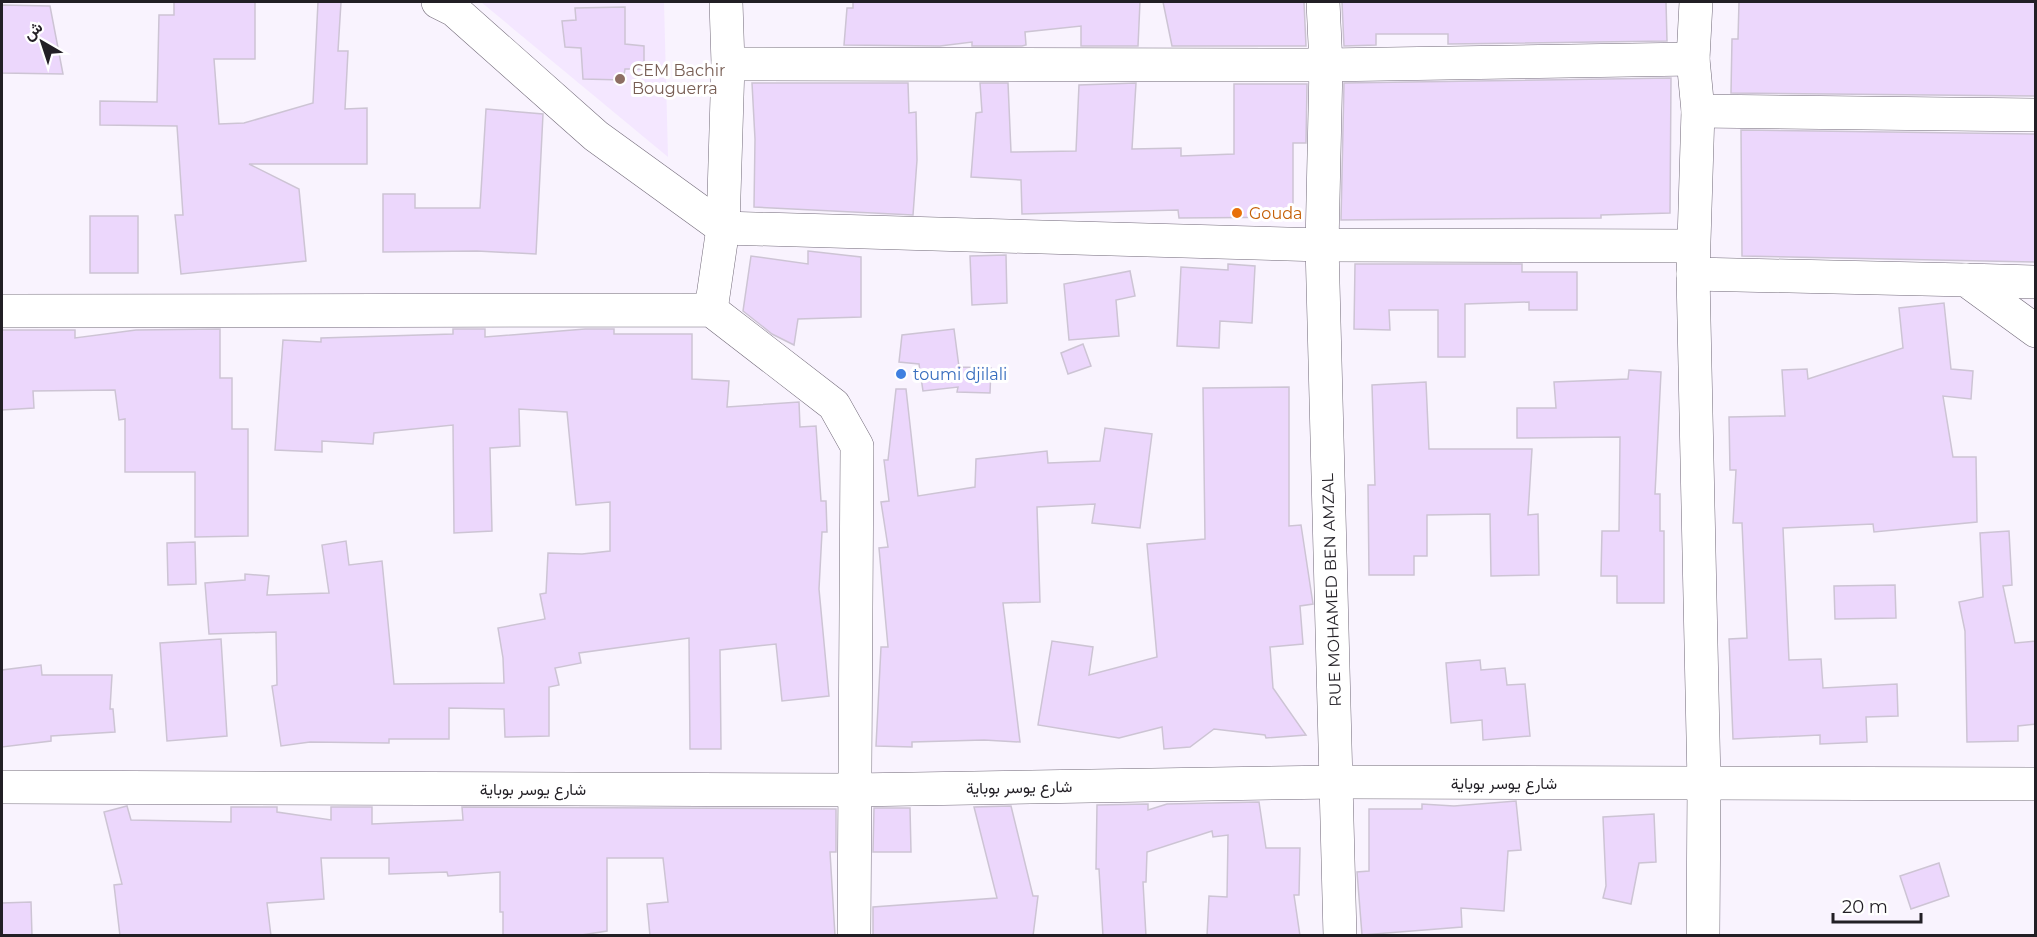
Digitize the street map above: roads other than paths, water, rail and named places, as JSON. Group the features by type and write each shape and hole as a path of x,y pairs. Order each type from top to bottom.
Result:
{"street":[{"path":"438,2 454,10 596,136 723,228 1322,245 1693,260 1966,280 2036,282"},
{"path":"711,310 723,228 728,64 726,2"},
{"name":"RUE MOHAMED BEN AMZAL","path":"1323,2 1326,65 1322,245 1340,936"},
{"path":"1695,2 1694,58 1698,111 1693,260 1704,783 1703,936"},
{"path":"728,64 1326,65 1694,58"},
{"path":"1698,111 2036,115"},
{"path":"1966,280 2036,331"},
{"path":"2,311 711,310 834,405 857,446 854,936"},
{"name":"شارع يوسر بوباية","path":"2,787 854,790 1336,782 2036,783"}],"place":[{"name":"CEM Bachir Bouguerra","path":"620,79"},
{"name":"Gouda","path":"1237,213"},
{"name":"toumi djilali","path":"901,374"}]}
